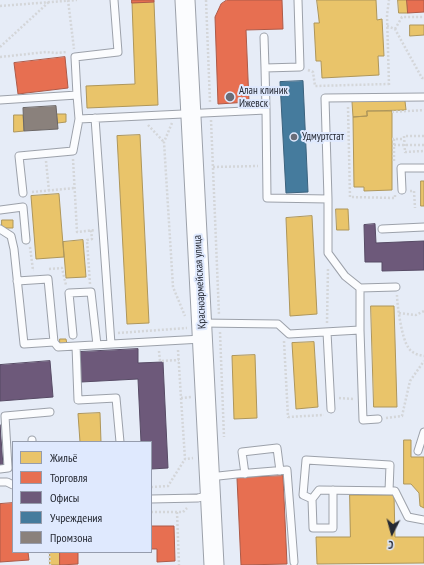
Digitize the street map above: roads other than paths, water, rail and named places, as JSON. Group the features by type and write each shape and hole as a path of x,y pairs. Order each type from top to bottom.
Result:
{"street":[{"name":"Красноармейская улица","path":"185,0 184,114 200,330 214,565"}],"lane":[{"path":"23,193 19,156 73,151 78,119 75,57 118,52 114,0"},
{"path":"265,68 300,67 298,0"},
{"path":"264,37 267,198 328,199"},
{"path":"0,100 77,95"},
{"path":"396,287 360,288 345,276 328,253 325,98 424,97"},
{"path":"78,119 266,110"},
{"path":"95,118 111,344"},
{"path":"398,190 401,168 424,168"},
{"path":"0,209 23,207 26,240"},
{"path":"382,229 424,227"},
{"path":"0,229 10,236 14,249 24,344 54,342"},
{"path":"17,281 48,279 54,342 58,347 111,344 200,330 278,324 290,334 360,330"},
{"path":"360,288 363,420 378,419"},
{"path":"73,335 69,293 91,292 97,345"},
{"path":"326,332 331,409"},
{"path":"76,346 78,400 116,398 120,441"},
{"path":"0,468 8,468 5,416 50,412"},
{"path":"418,451 424,432"},
{"path":"245,474 242,452 277,448 280,471"},
{"path":"312,499 303,495 306,460 390,465 389,491"},
{"path":"152,499 198,498 210,486 245,474 287,470 294,562"},
{"path":"0,473 12,472"},
{"path":"333,490 333,528 313,528 312,499 319,490 333,490 395,491 408,517 424,520"}],"place":[{"name":"Алан клиник Ижевск","path":"230,97"},
{"name":"Удмуртстат","path":"294,137"}]}
